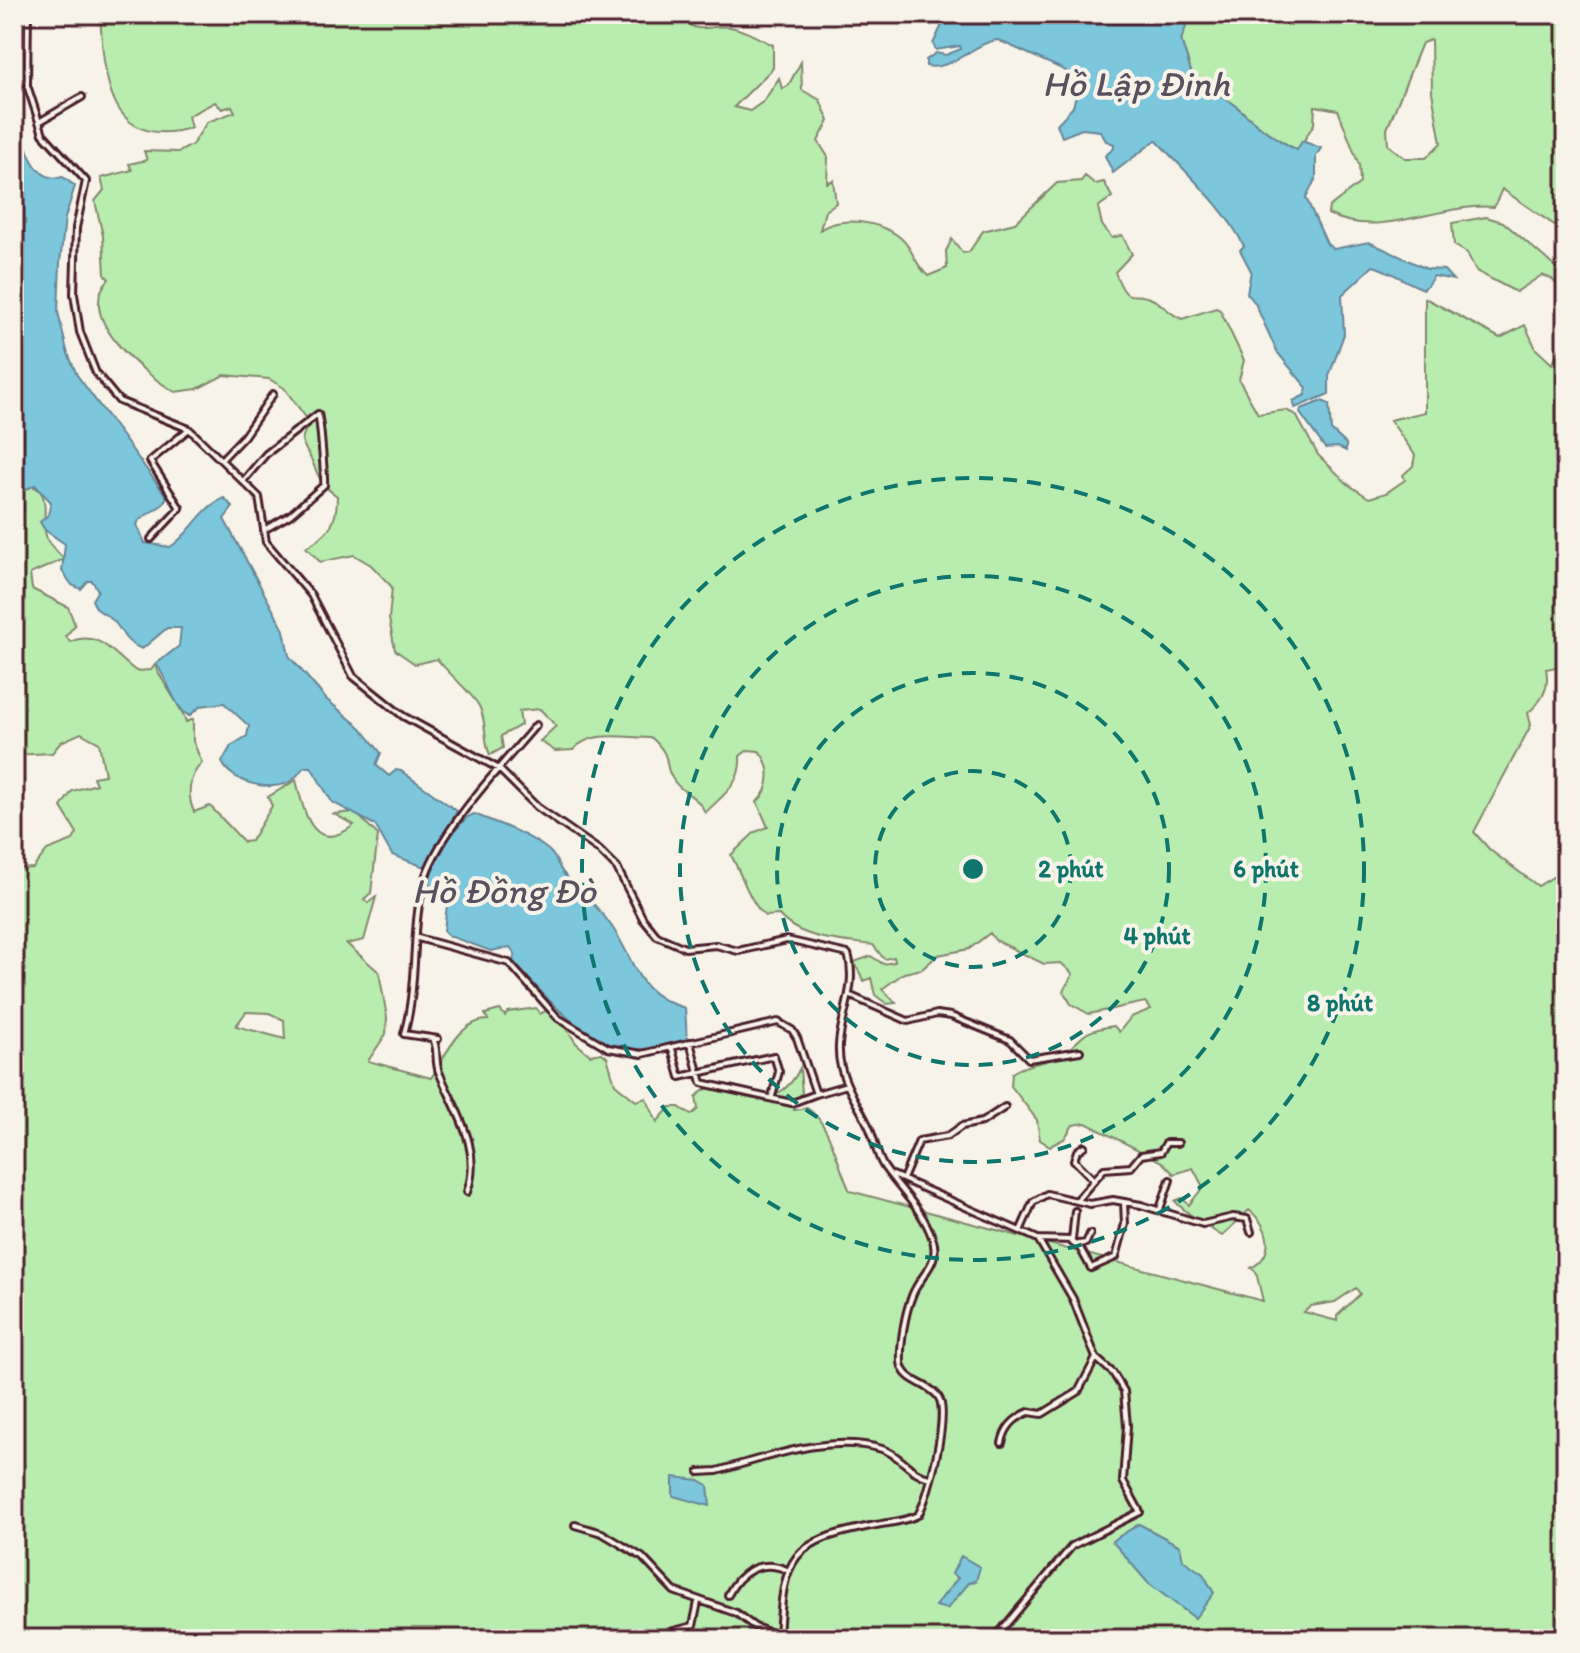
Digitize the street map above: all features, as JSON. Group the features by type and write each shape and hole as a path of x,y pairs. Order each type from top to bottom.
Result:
{"street":[{"path":"28,14 30,36 26,70 39,122 50,145 86,181 76,228 74,294 80,332 96,373 119,401 189,429 259,497 264,530 272,552 311,595 353,676 403,716 499,769 537,807 613,863 643,919 657,936 685,948 716,945 738,951 787,940 846,952 851,966 851,996 838,1049 847,1085 871,1130 879,1159 909,1196 934,1240 935,1259 909,1306 901,1364 908,1375 940,1400 943,1413 918,1515 896,1523 832,1532 813,1544 787,1570 782,1590 779,1638 755,1627 736,1613 674,1591 634,1552 602,1533 575,1525"},
{"path":"14,70 26,70"},
{"path":"39,122 82,97"},
{"path":"221,460 244,436 273,394"},
{"path":"244,480 266,454 318,414 322,425 320,451 326,478 324,485 311,498 264,530"},
{"path":"151,539 180,508 150,461 189,429"},
{"path":"467,1192 472,1170 466,1127 439,1071 436,1040 404,1034 414,991 426,875 453,829 536,725"},
{"path":"418,938 509,963 558,1018 600,1045 642,1054 770,1022 784,1024 797,1038 816,1094"},
{"path":"851,996 908,1021 937,1014 951,1016 1010,1040 1029,1059 1080,1051"},
{"path":"690,1042 702,1083 772,1096 792,1103 847,1085"},
{"path":"671,1049 679,1077 774,1056 779,1072 772,1096"},
{"path":"903,1179 919,1141 948,1136 962,1126 982,1122 1005,1107"},
{"path":"1078,1199 1104,1169 1131,1167 1141,1155 1161,1152 1166,1143 1178,1143"},
{"path":"1084,1146 1077,1151 1074,1160 1093,1180"},
{"path":"890,1174 1038,1239 1086,1243 1090,1234"},
{"path":"1160,1209 1170,1180"},
{"path":"1021,1229 1033,1202 1043,1194 1090,1204 1124,1202 1160,1209 1203,1224 1241,1217 1247,1219 1251,1232"},
{"path":"1075,1211 1073,1242 1091,1268 1116,1257 1124,1229 1124,1202"},
{"path":"994,1639 1072,1546 1140,1512 1123,1481 1127,1400 1113,1373 1096,1358 1073,1299 1038,1239"},
{"path":"1002,1443 1007,1428 1017,1418 1029,1412 1042,1414 1078,1392 1096,1358"},
{"path":"699,1472 717,1471 827,1444 878,1448 893,1454 913,1473 929,1478"},
{"path":"728,1595 741,1577 759,1565 773,1564 787,1570"},
{"path":"659,1639 662,1634 693,1626 698,1602"}],"green space":[{"path":"100,14 677,14 698,28 722,26 741,30 773,45 773,68 734,107 750,111 764,101 779,78 782,89 788,86 801,62 802,90 820,100 829,121 818,141 828,157 827,183 833,180 836,203 825,211 820,230 840,222 853,222 890,231 907,245 928,276 947,268 946,251 952,239 963,253 969,252 983,231 1015,223 1057,183 1081,181 1085,176 1095,184 1104,182 1112,197 1098,207 1102,225 1112,238 1122,235 1132,254 1115,272 1127,294 1154,300 1182,319 1216,308 1220,310 1244,360 1239,380 1258,414 1286,410 1296,415 1318,455 1349,485 1369,498 1386,493 1405,480 1403,475 1413,466 1415,455 1390,420 1425,412 1425,298 1500,338 1525,325 1536,349 1552,364 1566,338 1566,665 1546,669 1544,694 1528,713 1531,725 1474,832 1490,850 1538,886 1566,869 1566,1639 14,1639 14,869 33,868 47,850 73,840 77,833 61,807 72,791 96,784 93,777 105,775 99,743 81,733 61,742 52,753 14,755 14,516 24,510 19,484 39,490 43,496 47,539 64,559 30,574 32,589 68,607 75,625 66,636 70,642 90,639 99,642 136,671 151,670 155,665 186,722 193,719 193,741 202,763 190,786 194,812 210,806 244,842 251,841 272,806 268,797 296,780 307,817 320,833 329,836 340,834 354,825 334,814 355,812 378,835 371,893 364,899 368,903 376,897 364,940 347,944 379,972 387,1017 386,1034 368,1061 431,1078 454,1041 469,1026 488,1020 485,1014 500,1010 505,1016 508,1012 536,1008 540,1014 553,1007 576,1043 590,1055 602,1053 607,1057 615,1084 636,1101 646,1098 657,1122 670,1107 679,1107 691,1115 698,1109 696,1097 709,1088 720,1088 745,1097 771,1096 791,1083 800,1068 802,1093 793,1104 794,1110 807,1108 822,1124 850,1191 1263,1301 1256,1272 1251,1268 1259,1262 1267,1248 1265,1232 1249,1210 1222,1236 1175,1201 1182,1198 1189,1205 1203,1187 1193,1168 1174,1174 1162,1162 1086,1123 1073,1125 1064,1139 1050,1146 1040,1140 1037,1120 1011,1086 1012,1073 1059,1056 1087,1033 1114,1026 1119,1032 1131,1017 1151,1009 1145,1002 1089,1014 1071,1004 1063,991 1073,974 1061,963 1044,964 995,940 990,933 969,949 938,955 922,969 904,973 882,989 896,1003 887,1004 875,995 871,978 864,981 854,962 871,956 883,964 895,962 894,957 884,959 873,945 798,930 779,915 765,916 751,897 731,855 755,832 768,827 757,802 768,784 768,770 759,751 748,750 740,756 735,782 705,813 699,803 674,781 663,751 652,738 599,737 581,743 573,750 555,751 540,741 556,726 540,709 519,711 521,725 501,736 503,748 490,755 481,711 471,695 437,659 415,664 395,650 389,619 392,587 371,565 354,555 320,562 306,547 321,537 334,521 337,496 321,481 304,446 304,434 310,423 284,388 269,379 224,375 197,389 175,392 131,358 106,327 100,310 100,294 109,279 105,275 103,236 95,201 104,190 101,178 132,170 129,164 147,160 144,151 179,152 192,145 207,122 235,112 232,106 222,109 215,102 188,116 191,128 163,132 142,129 127,119 116,104 109,84","holes":["246,1012 269,1013 284,1020 285,1039 236,1026","1356,1288 1360,1294 1337,1316 1337,1321 1304,1312 1311,1306 1335,1302"]},
{"path":"1173,14 1566,14 1566,233 1502,189 1494,207 1452,210 1390,222 1369,224 1328,214 1329,207 1360,183 1359,165 1338,110 1315,106 1314,124 1298,150 1281,141 1222,96 1195,84 1181,40 1183,15","holes":["1431,40 1432,92 1441,143 1426,158 1405,158 1388,145 1387,129 1422,43"]},
{"path":"1486,217 1503,222 1566,276 1566,295 1552,279 1542,275 1516,292 1476,271 1467,253 1454,245 1452,223"}],"water":[{"name":"Hồ Lập Đinh","path":"947,14 1183,15 1186,27 1181,40 1195,84 1222,96 1264,130 1297,150 1302,141 1321,148 1316,156 1316,178 1306,198 1327,244 1334,249 1369,242 1427,269 1444,270 1453,280 1434,276 1424,289 1373,266 1342,295 1344,334 1329,376 1329,394 1295,408 1293,401 1305,395 1307,388 1277,352 1255,303 1247,293 1251,271 1240,250 1244,246 1226,217 1204,191 1156,140 1113,173 1105,156 1114,144 1106,141 1100,131 1082,129 1062,137 1057,124 1073,107 1078,87 1071,74 998,40 945,65 926,66 926,60 936,53 946,55 961,49 960,46 936,50 933,44"},
{"name":"Hồ Đồng Đò","path":"14,105 34,164 42,173 63,177 75,186 65,218 58,312 67,351 77,375 167,497 162,505 139,520 137,525 145,543 170,547 208,508 224,498 233,507 224,519 284,630 289,656 326,699 361,728 381,753 376,765 389,776 396,770 401,771 457,811 446,832 451,835 467,817 474,814 539,843 550,852 564,874 610,924 646,985 668,1002 685,1008 687,1039 652,1048 631,1049 597,1038 566,1016 537,988 513,961 515,954 510,947 491,951 449,936 444,931 447,904 430,897 429,890 432,871 444,848 437,844 425,867 392,855 375,825 332,802 311,767 304,767 291,781 273,786 253,784 234,776 222,762 231,746 247,736 249,726 224,703 201,706 189,716 179,707 156,664 179,646 181,628 167,628 142,649 125,638 115,622 96,607 92,600 98,590 92,581 81,589 72,585 62,571 65,544 45,530 40,522 48,515 51,502 35,485 25,490 14,479"},
{"path":"1322,401 1329,404 1331,430 1346,444 1346,451 1338,447 1325,448 1300,413 1301,409"},
{"path":"673,1477 699,1480 708,1485 710,1506 673,1496"},
{"path":"1139,1524 1180,1546 1183,1560 1203,1574 1214,1593 1195,1618 1148,1583 1112,1541"},
{"path":"961,1556 980,1567 976,1581 969,1583 947,1609 935,1606 958,1578 952,1574"}]}
